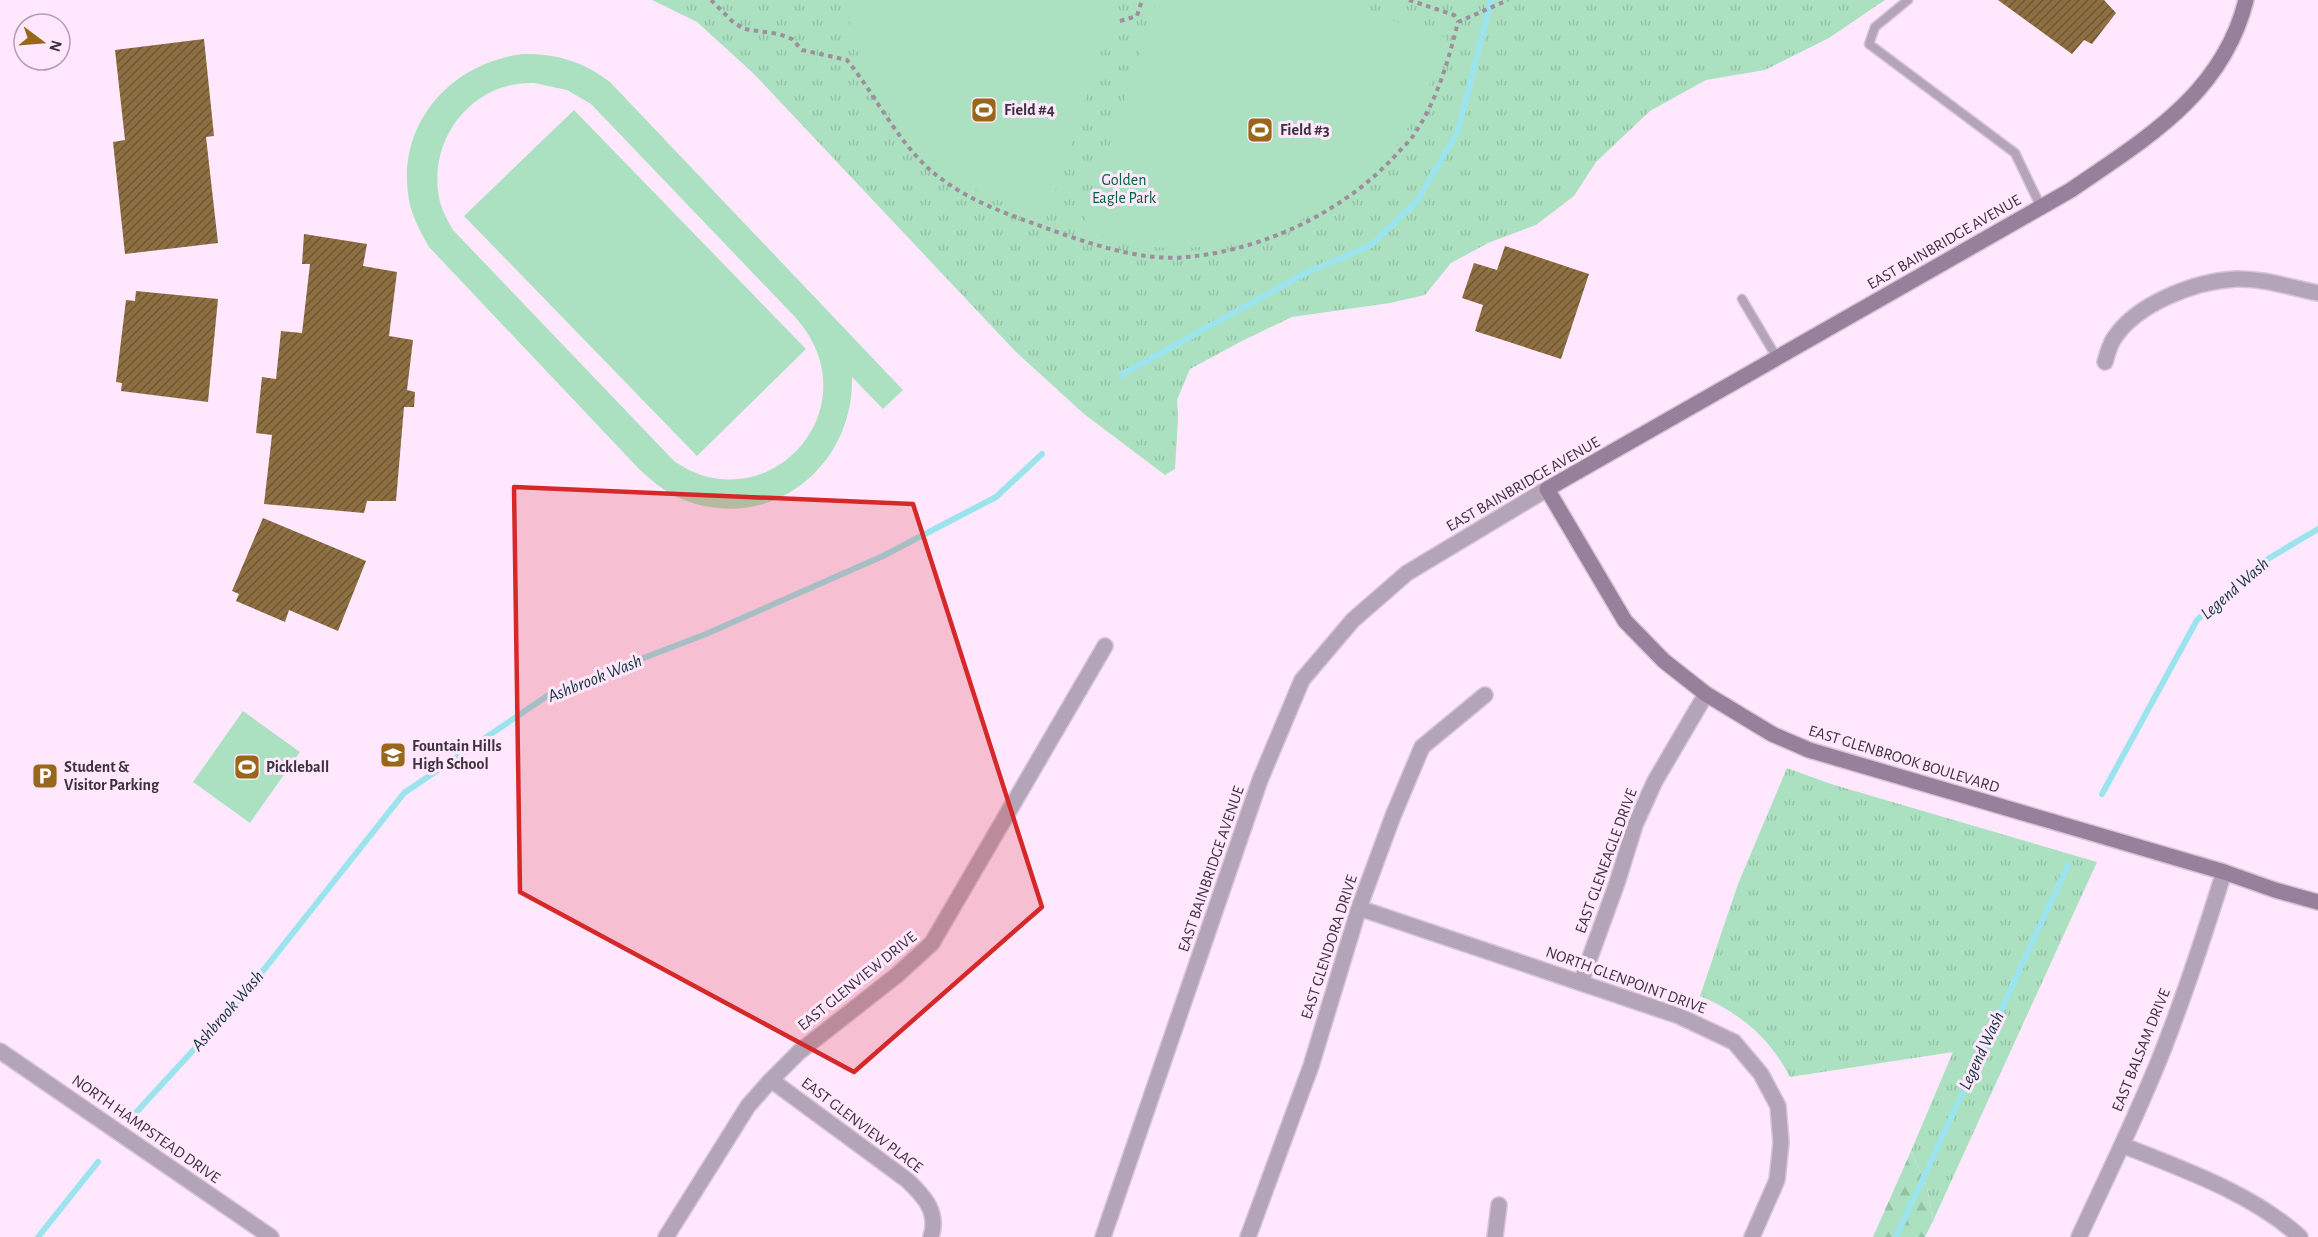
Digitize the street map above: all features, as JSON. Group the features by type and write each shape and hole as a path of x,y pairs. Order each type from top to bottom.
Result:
{"street":[{"name":"EAST BAINBRIDGE AVENUE","path":"1104,1237 1260,780 1302,680 1353,620 1407,573 1547,489 2071,190 2147,138 2213,75 2231,40 2246,0"},
{"path":"2104,362 2112,341 2124,325 2160,300 2196,285 2237,279 2269,282 2318,293"},
{"name":"EAST GLENBROOK BOULEVARD","path":"1547,489 1625,621 1664,661 1706,694 1772,734 1809,750 2224,872 2318,902"},
{"name":"EAST GLENVIEW DRIVE","path":"666,1237 748,1106 771,1080 799,1052 897,975 932,943 1105,646"},
{"name":"EAST GLENEAGLE DRIVE","path":"1581,982 1617,883 1635,825 1655,781 1706,694"},
{"name":"EAST GLENDORA DRIVE","path":"1248,1237 1311,1066 1359,908 1393,816 1422,747 1485,695"},
{"name":"EAST BALSAM DRIVE","path":"2079,1237 2164,1047 2200,948 2224,872"},
{"name":"NORTH GLENPOINT DRIVE","path":"1359,908 1679,1016 1734,1042 1761,1074 1778,1106 1781,1143 1777,1180 1752,1237"},
{"name":"NORTH HAMPSTEAD DRIVE","path":"0,1051 271,1237"},
{"name":"EAST GLENVIEW PLACE","path":"771,1080 907,1180 924,1196 934,1214 931,1237"},
{"path":"2122,1145 2207,1180 2282,1221 2300,1237"},
{"path":"1495,1237 1498,1205"}],"lane":[{"path":"1908,0 1875,27 1869,44 2015,153 2041,207"},
{"path":"1742,299 1777,358"}],"path":[{"path":"711,0 732,21 744,29 779,34 792,39 802,50 847,60 912,150 942,180 993,209 1058,232 1136,255 1186,258 1239,247 1286,231 1336,206 1374,178 1413,136 1438,91 1458,22 1454,15 1409,0"},
{"path":"1120,21 1137,16 1142,0"},
{"path":"1458,22 1508,0"}],"highlighted area":[{"path":"514,487 913,504 1042,907 854,1072 520,892"}],"green space":[{"name":"Golden Eagle Park","path":"652,0 1885,0 1829,38 1765,70 1706,80 1650,111 1596,162 1574,196 1536,225 1488,243 1451,263 1425,295 1390,303 1292,317 1190,369 1177,400 1175,469 1165,475 1084,414 1015,351 754,74 697,22"},
{"name":"Field #4","path":"846,0 1118,0 1046,218 989,196 955,177 930,158 909,137 873,87 851,31"},
{"name":"Field #3","path":"1157,0 1332,0 1447,38 1424,97 1400,140 1382,163 1342,196 1318,211 1266,234 1210,246 1182,248 1144,246 1082,228"},
{"path":"523,54 558,57 580,64 610,82 903,390 883,409 852,377 849,411 838,441 820,467 798,487 771,502 740,508 708,507 675,496 656,484 639,469 429,247 414,216 410,205 407,177 410,150 419,126 432,104 450,85 471,71 496,60","holes":["534,83 567,90 591,104 795,317 817,352 823,387 817,419 800,447 775,468 744,479 709,477 674,461 453,230 444,214 439,197 437,175 448,134 460,117 474,103 492,92 512,85"]},
{"path":"574,110 806,349 697,456 464,216"},
{"name":"Pickleball","path":"243,711 300,752 250,823 193,782"},
{"path":"1787,768 1831,784 2097,862 1933,1221 1927,1187 1911,1151 1953,1052 1790,1077 1773,1050 1752,1028 1728,1010 1700,996 1738,884"},
{"path":"1911,1151 1927,1187 1933,1221 1925,1237 1873,1237"}],"building":[{"path":"1998,0 2104,0 2116,13 2092,44 2084,40 2072,54"},
{"path":"204,39 214,136 206,137 218,243 125,254 113,142 125,140 115,50"},
{"path":"304,234 367,244 363,266 397,272 389,336 413,340 407,390 415,392 414,407 404,407 396,501 367,501 364,513 264,504 272,435 256,433 262,377 276,379 281,331 302,333 310,264 302,264"},
{"path":"1505,246 1589,274 1561,359 1475,331 1483,305 1462,298 1474,263 1497,270"},
{"path":"136,291 218,299 208,402 121,391 122,383 116,382 126,300 135,301"},
{"path":"263,518 366,561 338,631 289,610 285,622 236,601 239,594 232,591"}],"waterway":[{"path":"1121,375 1304,274 1371,245 1417,201 1458,131 1491,0"},
{"name":"Ashbrook Wash","path":"131,1118 243,996 404,793 550,694 706,634 883,556 996,497 1042,454"},
{"name":"Legend Wash","path":"2102,794 2197,620 2261,563 2318,529"},
{"name":"Legend Wash","path":"1896,1237 2068,865"},
{"name":"Ashbrook Wash","path":"38,1237 98,1162"}],"place":[{"name":"Field #4","path":"984,110"},
{"name":"Field #3","path":"1260,130"},
{"name":"Fountain Hills High School","path":"393,755"},
{"name":"Pickleball","path":"247,767"},
{"name":"Student & Visitor Parking","path":"45,776"}]}
